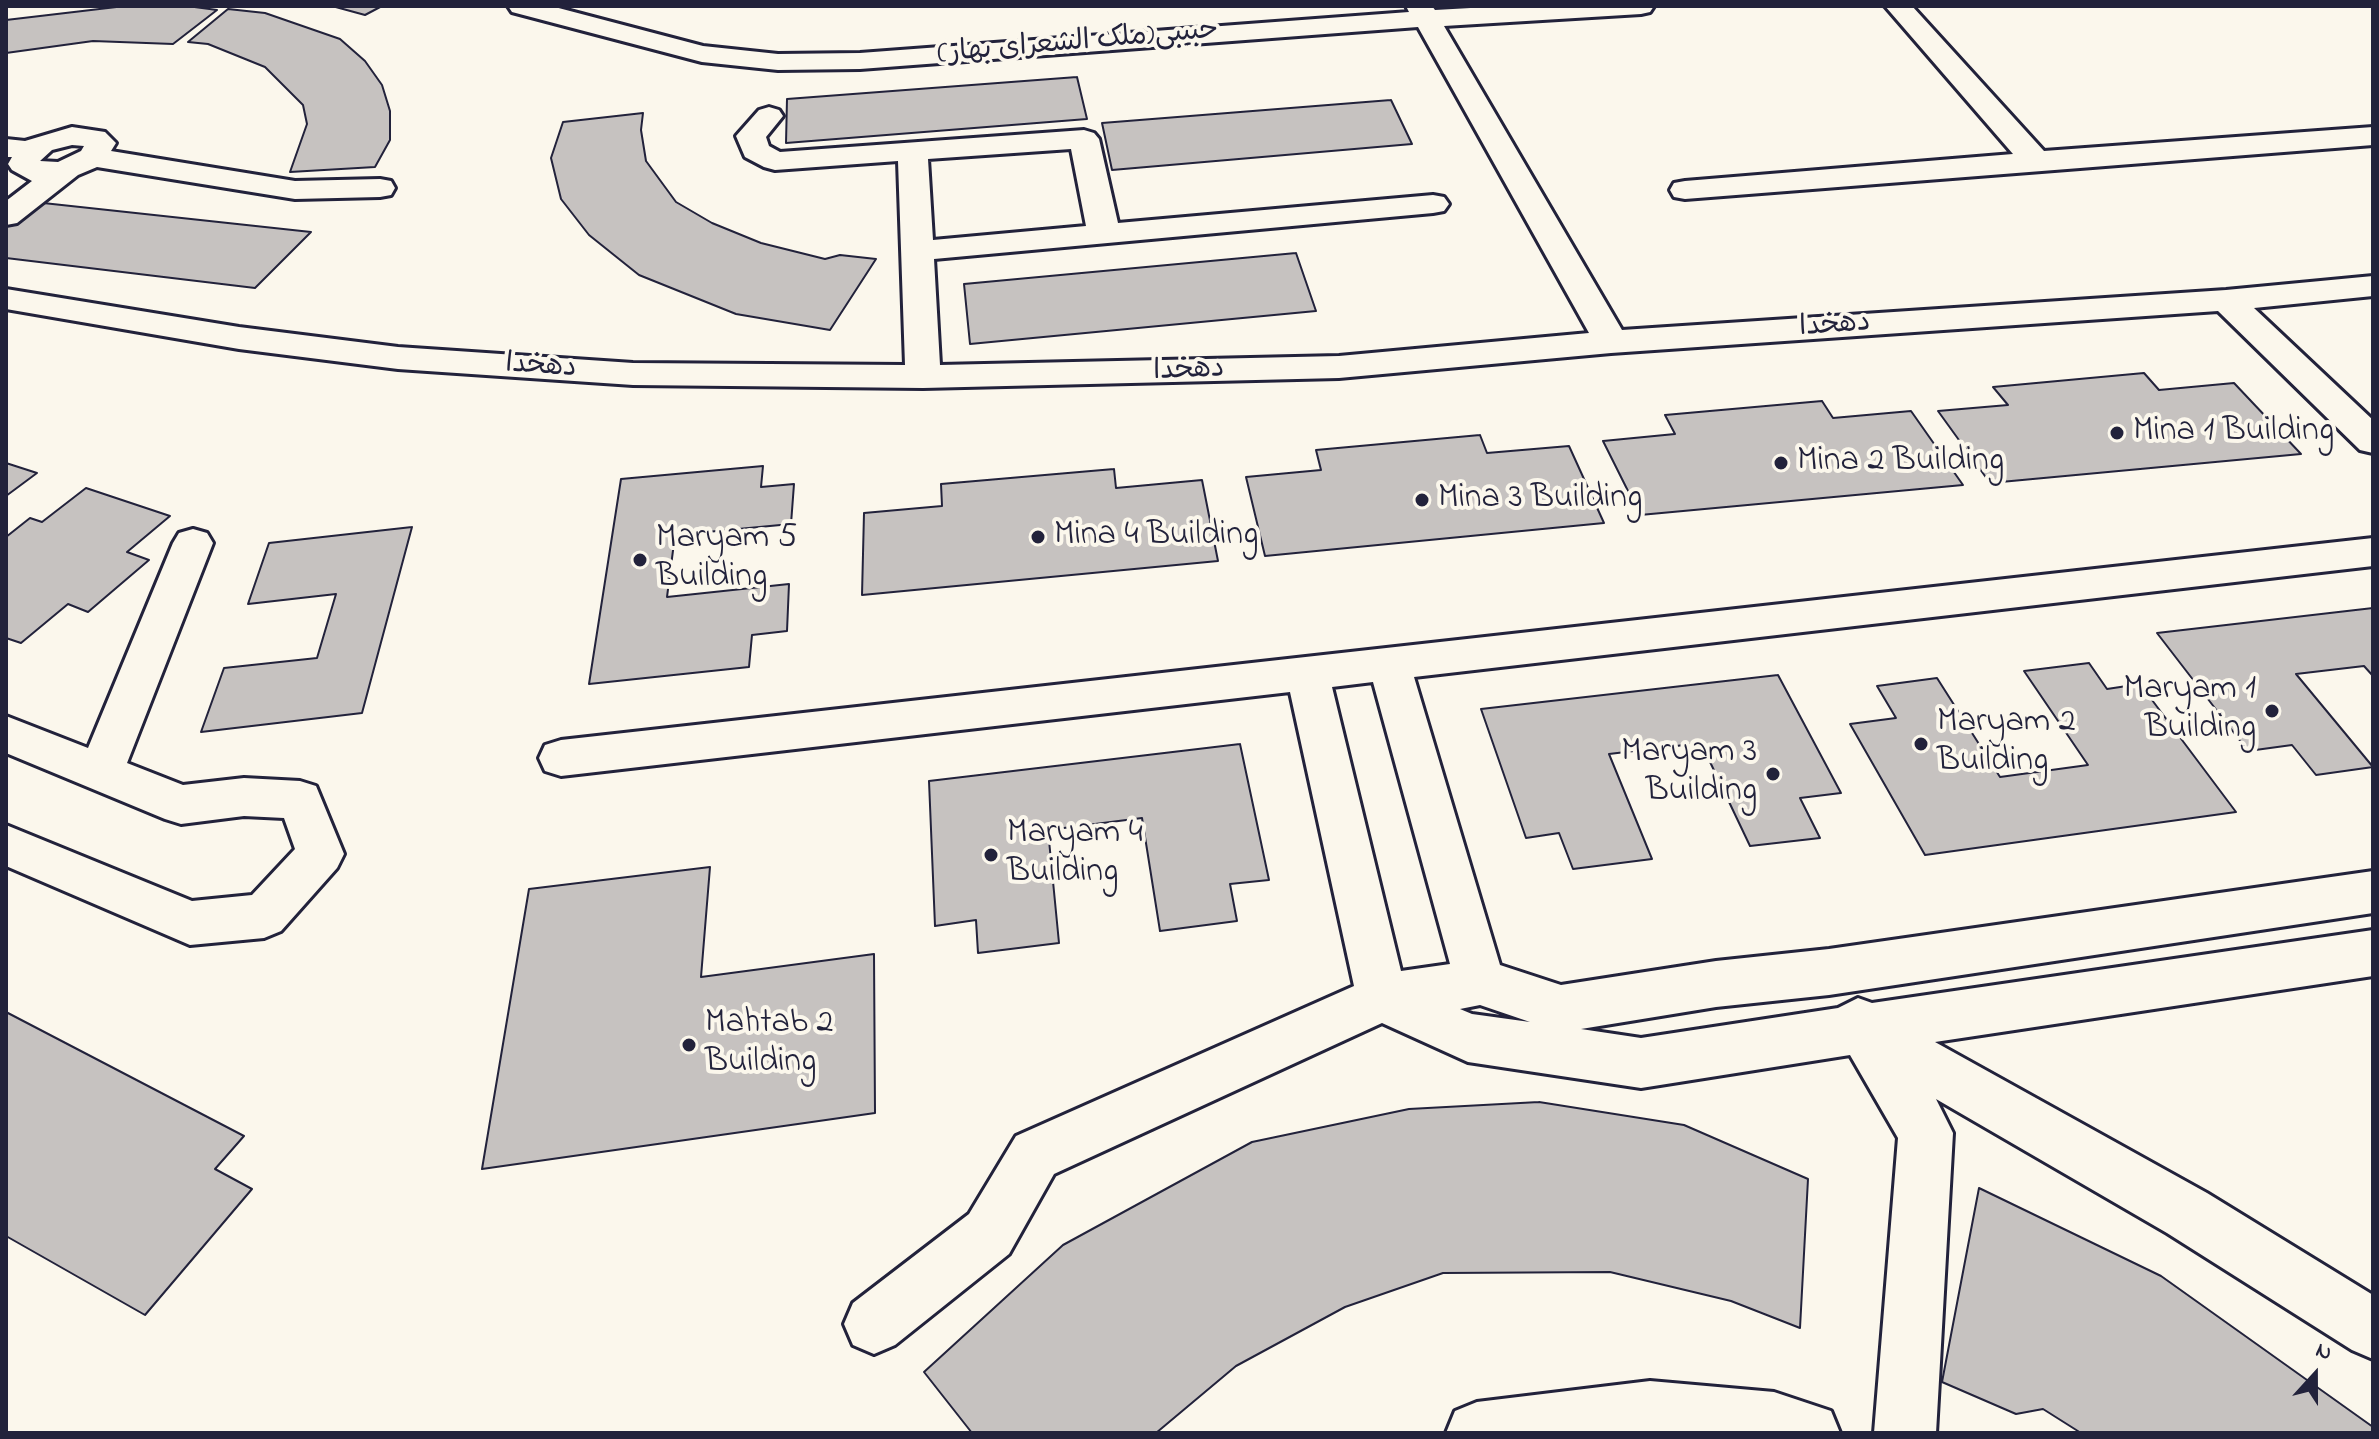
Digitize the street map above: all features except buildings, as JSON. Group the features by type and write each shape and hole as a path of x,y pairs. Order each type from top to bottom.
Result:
{"street":[{"name":"حبیبی(ملک الشعرای بهار)","path":"521,6 702,54 778,62 892,59 1422,12 1641,6"},
{"path":"1898,6 2036,161"},
{"path":"1422,12 1611,342"},
{"path":"769,116 751,136 756,151 775,161 1084,139 1104,234"},
{"path":"6,216 80,163 101,143 85,135 56,138 17,160 38,173 80,163 295,190 380,188"},
{"path":"1685,190 2373,136"},
{"path":"913,150 923,377"},
{"path":"918,251 1433,204"},
{"name":"دهخدا","path":"6,299 239,338 398,358 633,374 923,377 1339,367 1611,342 2226,300 2373,286"},
{"path":"2226,300 2373,441"},
{"path":"101,772 193,543"},
{"path":"561,758 2373,552"},
{"path":"1389,664 1480,982"},
{"path":"1307,673 1382,998"},
{"path":"6,734 181,805 244,797 300,800 320,854 264,916 190,923 6,845"},
{"path":"874,1324 989,1234 1035,1155 1382,998 1480,982 1561,1009 1716,984 1829,972 2373,892"},
{"path":"1382,998 1468,1038 1641,1063 2373,953"},
{"path":"1829,972 1926,1133 1905,1433"},
{"path":"1863,1029 2187,1213 2373,1329"},
{"path":"1477,1433 1650,1412 1774,1423 1809,1433"}],"place":[{"name":"Mina 1 Building","path":"2117,433"},
{"name":"Mina 2 Building","path":"1781,463"},
{"name":"Mina 3 Building","path":"1422,500"},
{"name":"Mina 4 Building","path":"1038,537"},
{"name":"Maryam 5 Building","path":"640,560"},
{"name":"Maryam 1 Building","path":"2272,711"},
{"name":"Maryam 2 Building","path":"1921,744"},
{"name":"Maryam 3 Building","path":"1773,774"},
{"name":"Maryam 4 Building","path":"991,855"},
{"name":"Mahtab 2 Building","path":"689,1045"}]}
